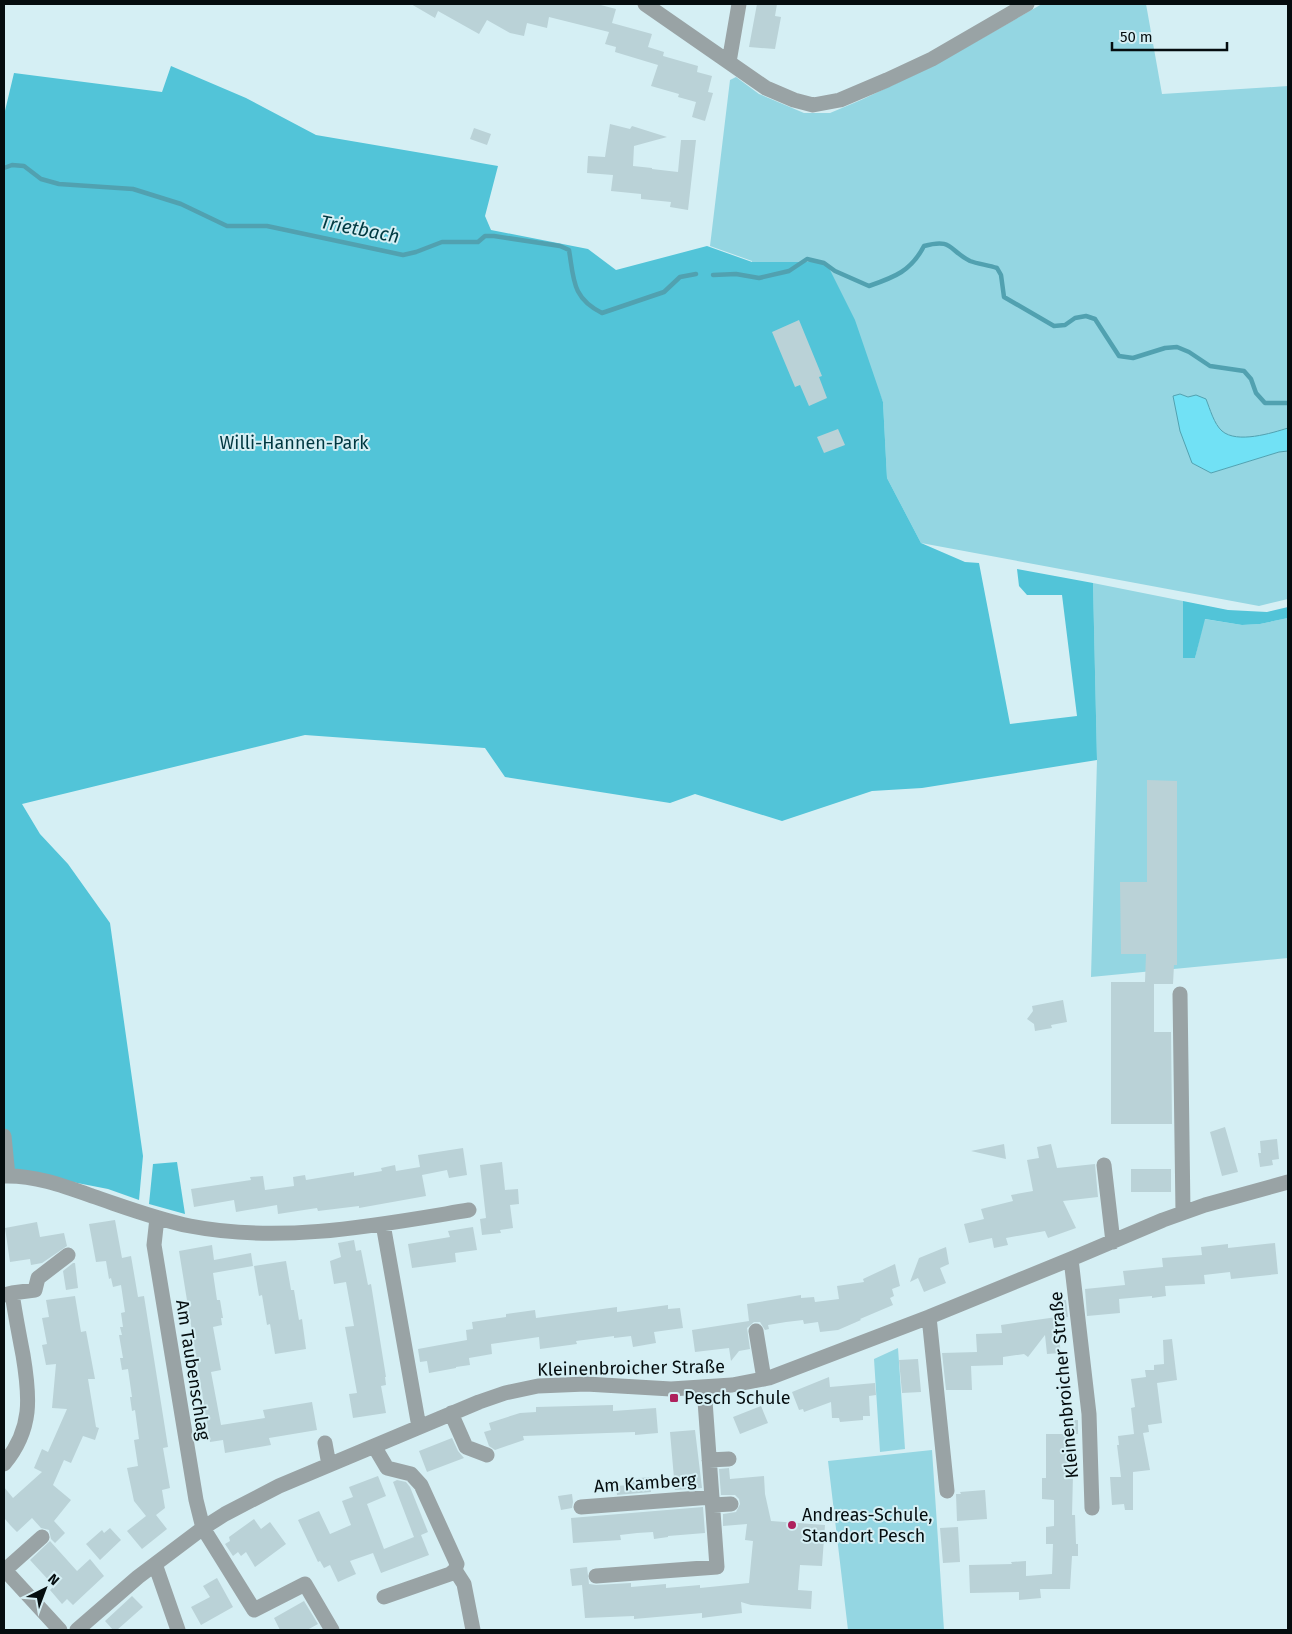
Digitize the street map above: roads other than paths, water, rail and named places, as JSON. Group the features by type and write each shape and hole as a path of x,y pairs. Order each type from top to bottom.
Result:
{"street":[{"path":"645,4 762,86 782,96 809,104 824,104 855,94 926,62 1027,4"},
{"path":"728,62 739,4"},
{"path":"1180,994 1183,1212"},
{"path":"4,1136 6,1176 26,1177 62,1185 157,1218 205,1228 278,1233 341,1229 470,1210"},
{"path":"1104,1165 1113,1242"},
{"name":"Kleinenbroicher Straße","path":"82,1629 155,1564 203,1528 261,1494 451,1413 496,1396 538,1386 586,1384 660,1389 732,1385 764,1379 789,1372 929,1317 1071,1260 1183,1212 1288,1182"},
{"name":"Am Taubenschlag","path":"157,1218 154,1245 196,1500 203,1528 254,1610 305,1584 335,1630"},
{"path":"383,1224 419,1427"},
{"path":"4,1464 22,1436 28,1407 28,1381 8,1294 35,1290 38,1278 68,1255"},
{"name":"Kleinenbroicher Straße","path":"1071,1260 1089,1414 1092,1508"},
{"path":"929,1317 947,1491"},
{"path":"756,1331 764,1379"},
{"name":"Am Kamberg","path":"596,1576 717,1567 704,1387"},
{"path":"451,1413 466,1447 487,1455"},
{"path":"325,1443 329,1465"},
{"path":"374,1446 387,1468 411,1474 421,1485 456,1562 456,1570 464,1584 474,1630"},
{"path":"709,1460 729,1459"},
{"path":"712,1501 731,1504"},
{"name":"Am Kamberg","path":"581,1506 712,1501"},
{"path":"42,1537 4,1569 60,1630"},
{"path":"155,1564 178,1630"},
{"path":"384,1597 450,1574 456,1570"}],"waterway":[{"name":"Trietbach","path":"4,168 12,165 24,166 41,179 59,184 133,189 181,204 227,226 267,226 403,255 442,242 478,242 485,236 560,246 569,250 574,279 580,294 585,301 602,313 664,292 680,277 696,274"},
{"name":"Trietbach","path":"713,275 736,274 759,278 789,271 807,259 824,263 835,271 869,286 894,276 908,267 914,262 924,246 945,244 970,261 997,268 1001,275 1004,297 1054,326 1065,325 1075,318 1086,316 1095,319 1119,356 1133,358 1165,348 1177,347 1189,352 1210,366 1244,371 1251,379 1256,393 1265,403 1288,403"}],"place":[{"name":"Pesch Schule","path":"674,1398"},
{"name":"Andreas-Schule, Standort Pesch","path":"792,1525"}],"park label":[{"name":"Willi-Hannen-Park","path":"294,443"}]}
